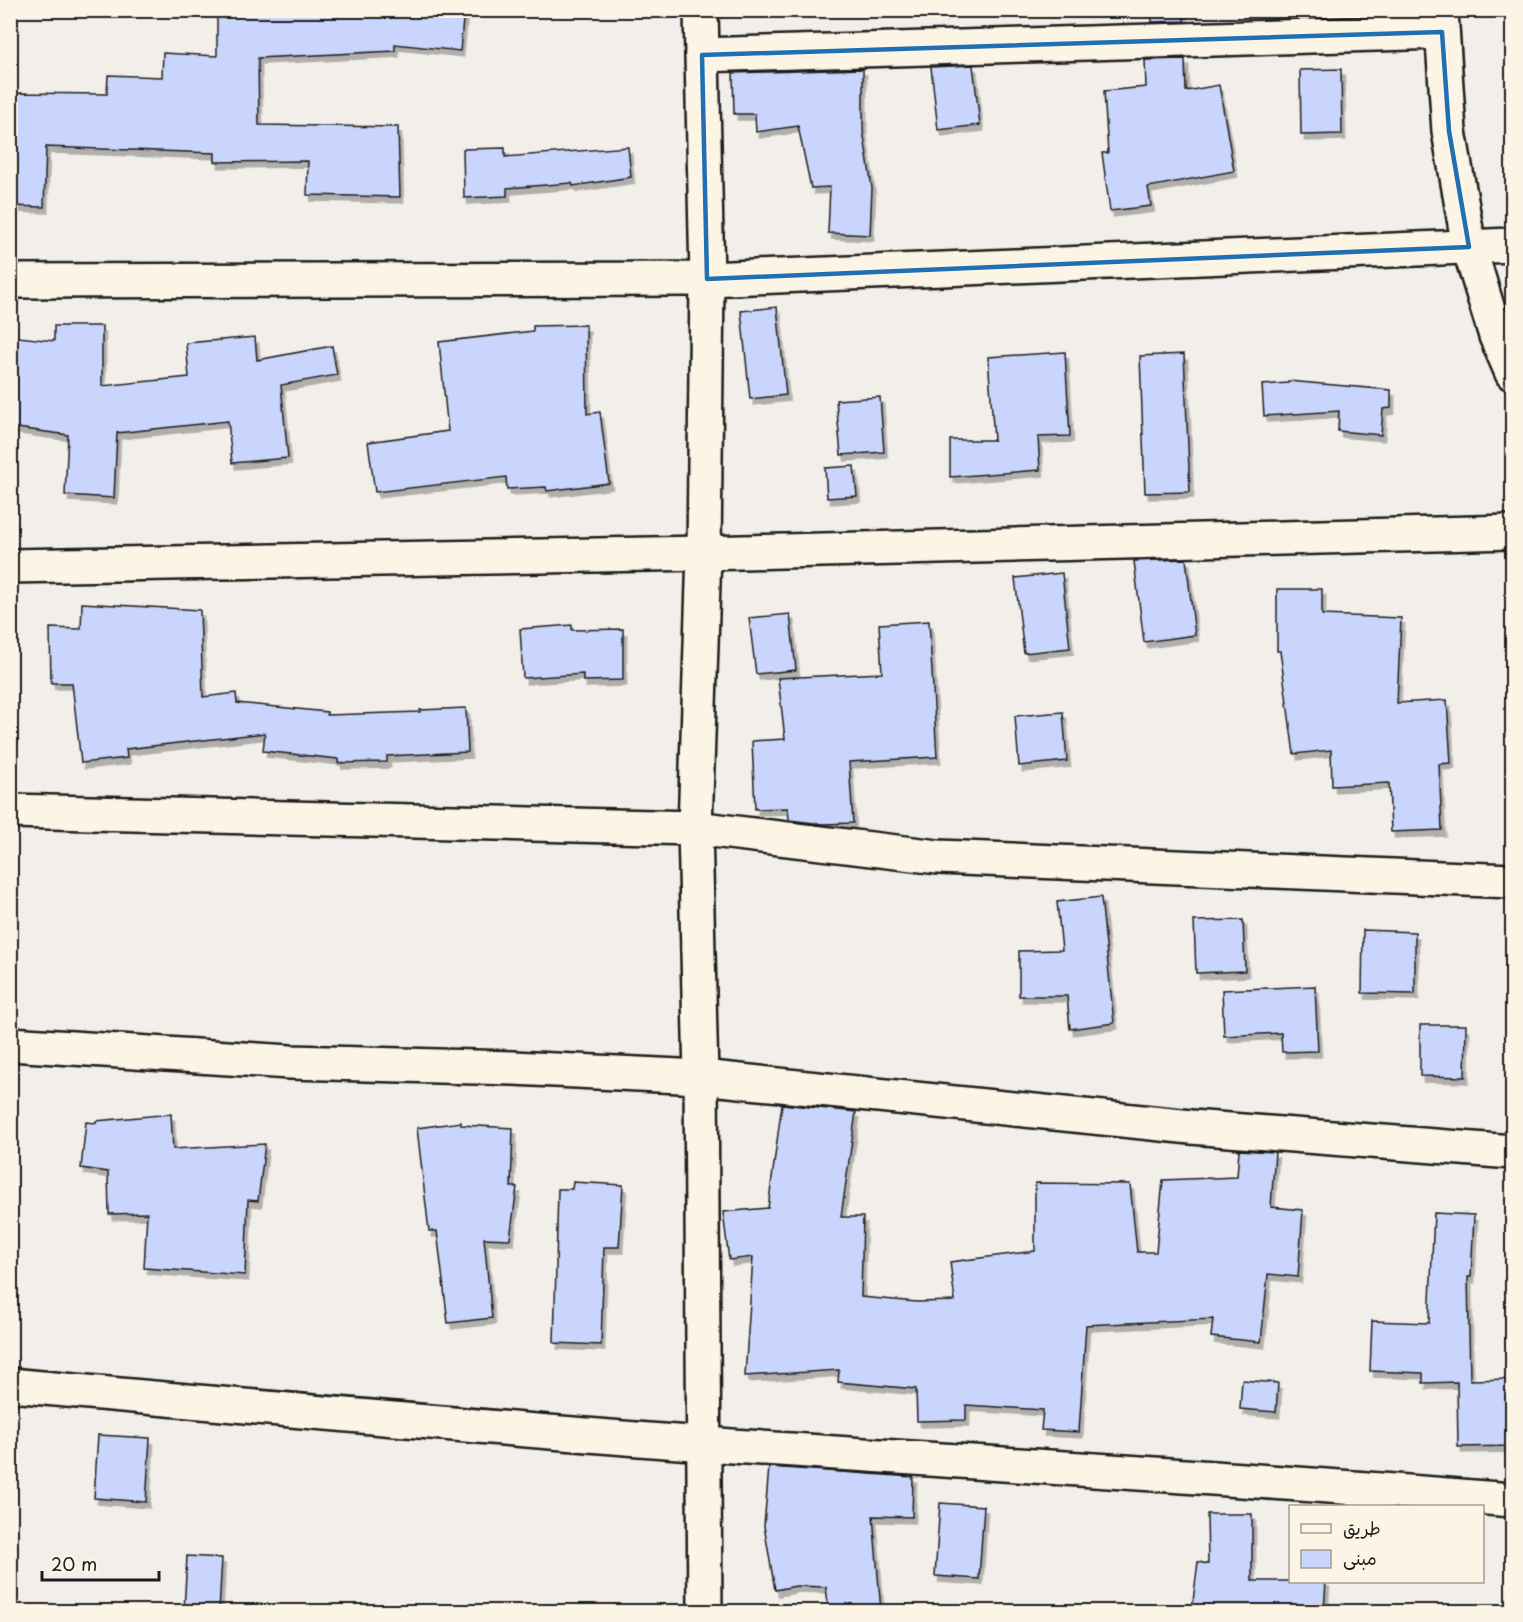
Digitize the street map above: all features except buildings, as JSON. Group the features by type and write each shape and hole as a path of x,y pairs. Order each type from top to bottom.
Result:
{"street":[{"path":"701,10 707,279 704,553 695,828 701,1077 705,1611"},
{"path":"702,55 1441,21 1449,131 1469,247 1496,336 1512,373"},
{"path":"10,282 707,279 1512,245"},
{"path":"10,566 704,553 1512,532"},
{"path":"10,811 695,828 938,857 1512,881"},
{"path":"10,1044 290,1062 513,1068 701,1077 1191,1127 1512,1152"},
{"path":"10,1385 271,1409 704,1443 1235,1478 1512,1500"}],"highlighted area":[{"path":"1442,32 1449,131 1469,247 707,279 702,55"}]}
